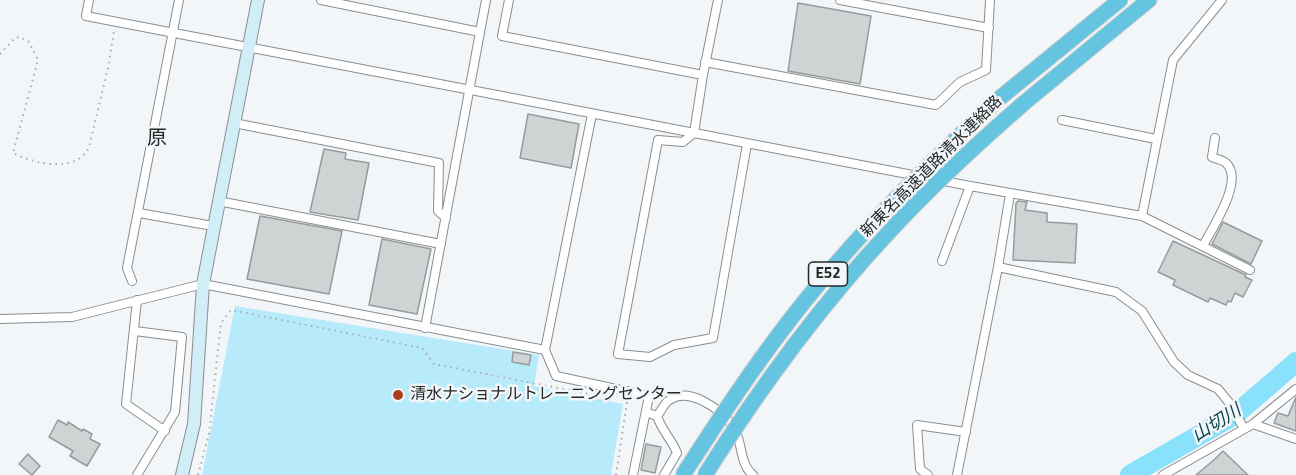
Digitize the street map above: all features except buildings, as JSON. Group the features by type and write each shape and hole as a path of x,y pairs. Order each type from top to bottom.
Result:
{"highway":[{"name":"新東名高速道路清水連絡路","path":"683,475 727,407 784,328 839,260 939,154 1001,97 1120,0"},
{"name":"新東名高速道路清水連絡路","path":"705,475 742,416 798,339 853,273 924,195 1024,103 1149,0"}],"street":[{"path":"89,0 86,16 694,134 1011,194 1142,216 1250,270"},
{"path":"132,281 127,268 179,0"},
{"path":"182,475 194,424 203,285 258,0"},
{"path":"321,0 480,32"},
{"path":"425,328 486,0"},
{"path":"509,0 502,36 703,75"},
{"path":"718,0 705,62 694,134 683,142 658,140 618,354 650,357 674,345 713,338 747,144"},
{"path":"840,0 988,28"},
{"path":"705,62 936,105 960,82 986,70 990,0"},
{"path":"1142,216 1173,60 1222,0"},
{"path":"592,114 545,350 556,376 649,396 633,475"},
{"path":"1062,120 1156,139"},
{"path":"234,123 439,163 438,211 446,218"},
{"path":"1203,246 1232,187 1232,173 1225,162 1212,157 1215,138"},
{"path":"942,261 970,186"},
{"path":"957,475 1011,194"},
{"path":"218,201 441,244"},
{"path":"139,213 213,226"},
{"path":"998,267 1116,292 1142,312 1174,362 1188,375 1218,388 1242,425"},
{"path":"0,319 72,317 203,285 545,350"},
{"path":"137,300 126,404 165,431"},
{"path":"135,331 183,337 176,412 137,475"},
{"path":"1253,424 1296,389"},
{"path":"657,416 669,400 682,396 695,397 710,404 732,425 741,443 744,464 753,475"},
{"path":"646,412 657,416"},
{"path":"657,416 662,430 673,443 677,453 664,475"},
{"path":"1164,475 1242,425 1253,424 1296,439"},
{"path":"928,475 920,470 917,425 966,432"}],"path":[{"path":"0,54 15,38 20,37 28,42 38,60 13,153 40,163 76,161 85,156 95,127 108,68 115,21"},
{"path":"198,475 209,434 221,323 231,309 422,348 434,364 628,402 616,475"}],"shaded area":[{"name":"清水ナショナルトレーニングセンター","path":"235,306 539,355 534,386 623,404 611,475 202,475"}],"waterway":[{"name":"山切川","path":"1130,475 1236,414 1296,362"}],"place":[{"name":"清水ナショナルトレーニングセンター","path":"398,395"}],"district":[{"name":"原","path":"157,139"}]}
